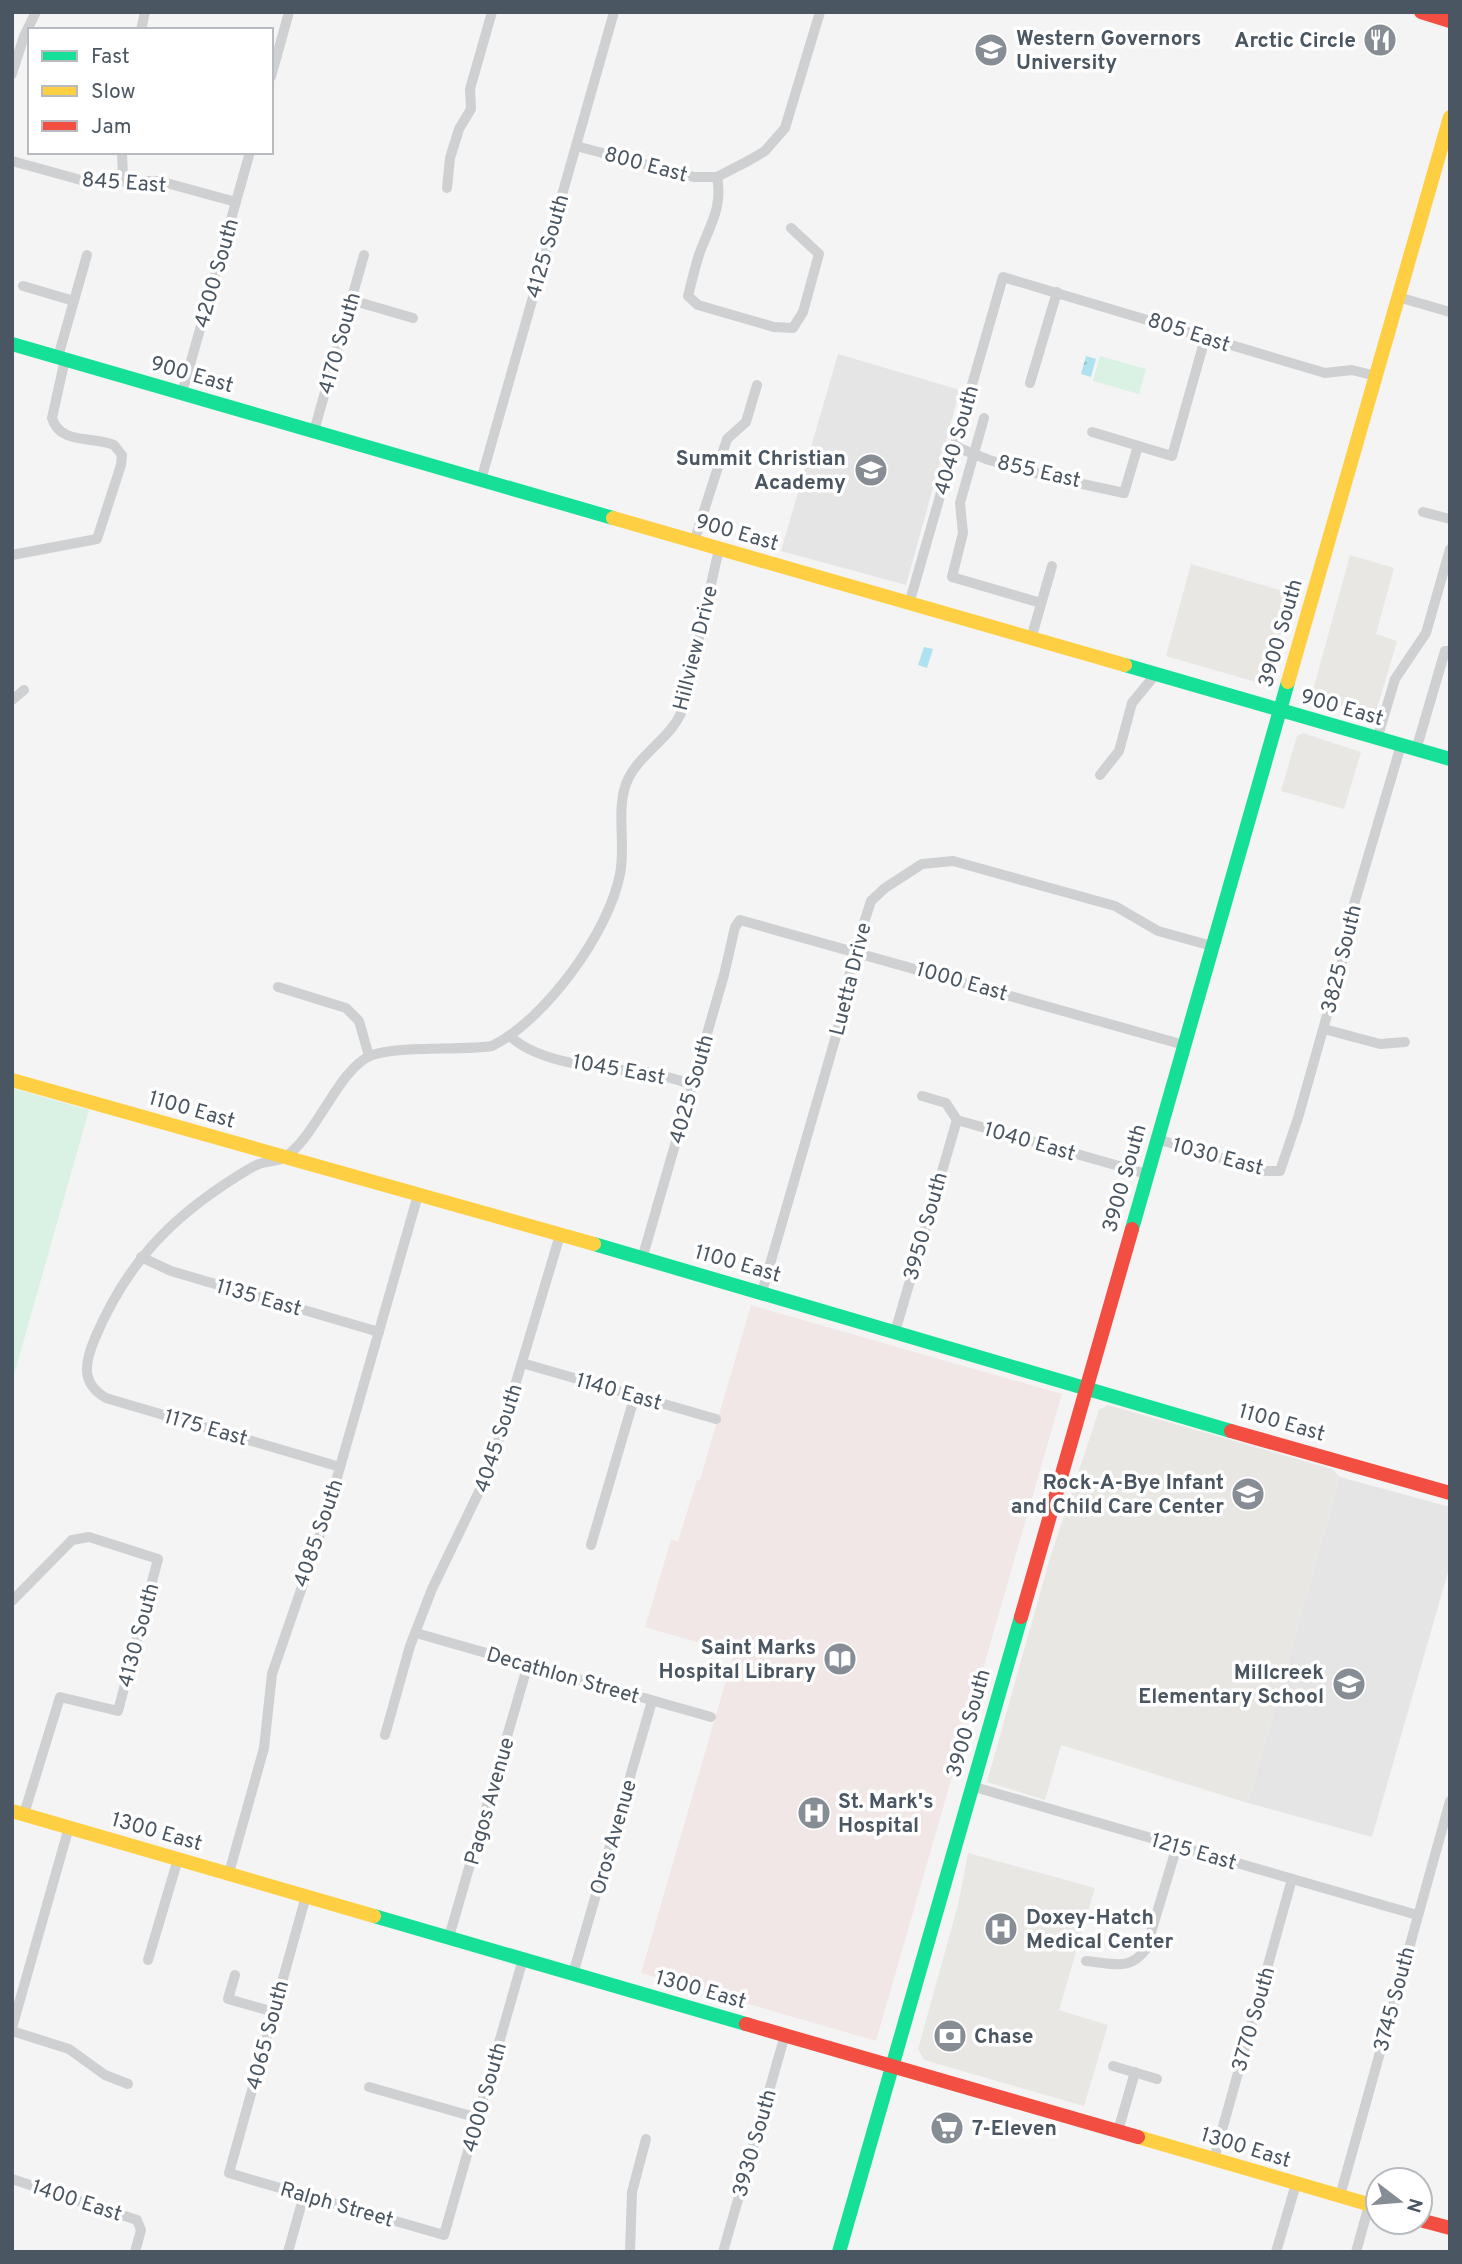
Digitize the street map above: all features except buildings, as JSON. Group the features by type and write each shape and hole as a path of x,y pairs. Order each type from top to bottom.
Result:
{"main road":[{"path":"1421,12 1450,21"},
{"name":"3900 South","path":"839,2252 1450,117"},
{"name":"900 East","path":"12,344 1450,759"},
{"name":"1100 East","path":"12,1080 762,1292 1085,1390 1450,1493"},
{"name":"1300 East","path":"18,1813 1364,2203"}],"street":[{"path":"12,74 24,36 36,12"},
{"path":"273,69 289,12"},
{"path":"447,188 450,158 459,129 471,109 470,89 492,12"},
{"name":"4125 South","path":"481,480 614,12"},
{"path":"791,228 820,254 803,312 793,328 774,327 698,305 688,296 699,255 717,214 720,201 717,177 765,151 781,134 820,12"},
{"name":"800 East","path":"576,146 694,177 717,177"},
{"path":"122,154 123,179"},
{"name":"4200 South","path":"182,393 249,154"},
{"name":"845 East","path":"12,161 88,182 123,179 159,181 236,202"},
{"path":"12,555 97,539 121,465 122,454 114,445 66,435 55,426 52,418 58,394 63,391 74,301 87,255"},
{"name":"4170 South","path":"314,431 364,255"},
{"name":"805 East","path":"1003,277 1206,335 1325,373 1352,370 1376,376"},
{"name":"4040 South","path":"909,604 1003,277"},
{"path":"23,286 74,301"},
{"path":"1030,383 1057,292"},
{"path":"1398,297 1450,312"},
{"path":"351,300 413,318"},
{"path":"1092,432 1172,456 1206,335"},
{"path":"694,542 727,439 747,422 757,385"},
{"path":"984,418 958,510 963,533 952,577 1041,603"},
{"name":"855 East","path":"954,446 989,460 1050,477 1124,493 1138,446"},
{"path":"1423,512 1450,519"},
{"name":"Hillview Drive","path":"369,1056 492,1046 510,1036 565,981 611,901 620,872 624,788 639,764 681,715 719,549"},
{"path":"1377,738 1395,679 1426,633 1450,549"},
{"path":"1031,639 1052,566"},
{"path":"1416,750 1445,651 1450,651"},
{"path":"1100,775 1119,751 1132,703 1155,674"},
{"path":"12,701 24,690"},
{"name":"3825 South","path":"1280,1171 1287,1157 1324,1028 1350,918 1401,745"},
{"name":"Luetta Drive","path":"762,1292 836,1037 855,950 871,901 906,873 935,860 967,863 1104,903 1126,911 1158,931 1212,946"},
{"name":"1000 East","path":"740,920 855,950 1184,1045"},
{"name":"4025 South","path":"642,1259 734,927 740,920"},
{"path":"141,1257 160,1235 195,1205 260,1164 284,1158 300,1143 354,1070 369,1056 359,1021 346,1008 278,987"},
{"path":"1324,1028 1380,1044 1405,1042"},
{"name":"1045 East","path":"510,1036 527,1049 607,1071 645,1072 692,1084"},
{"name":"1040 East","path":"922,1096 946,1103 957,1120 1147,1174"},
{"name":"3950 South","path":"895,1332 957,1120"},
{"name":"1030 East","path":"1157,1139 1265,1171 1280,1171"},
{"name":"4085 South","path":"229,1873 262,1757 272,1674 340,1467 418,1195"},
{"name":"4045 South","path":"385,1735 416,1633 440,1570 480,1495 560,1235"},
{"name":"1135 East","path":"141,1257 171,1272 379,1332"},
{"name":"1175 East","path":"141,1257 111,1301 88,1356 86,1370 89,1384 106,1398 340,1467"},
{"name":"1140 East","path":"522,1363 716,1419"},
{"path":"591,1545 635,1395"},
{"name":"4130 South","path":"12,1601 72,1540 89,1537 158,1559 117,1711 60,1697 18,1813"},
{"name":"Decathlon Street","path":"416,1633 711,1717"},
{"name":"Pagos Avenue","path":"449,1937 528,1664"},
{"name":"Oros Avenue","path":"573,1974 652,1700"},
{"name":"1215 East","path":"971,1786 1417,1915"},
{"name":"3745 South","path":"1340,2196 1450,1801"},
{"path":"69,1827 12,2030 69,2049 105,2075 128,2084"},
{"path":"1086,1961 1127,1965 1137,1961 1146,1949 1177,1846"},
{"path":"148,1960 178,1859"},
{"name":"3770 South","path":"1214,2159 1292,1880"},
{"name":"4065 South","path":"229,2174 306,1896"},
{"name":"4000 South","path":"444,2235 523,1959"},
{"path":"235,1975 228,1999 274,2012"},
{"name":"3930 South","path":"723,2252 785,2035"},
{"path":"1113,2066 1157,2078"},
{"path":"1118,2131 1135,2072"},
{"path":"369,2087 478,2118"},
{"path":"629,2252 632,2192 646,2139"},
{"name":"Ralph Street","path":"229,2174 444,2235"},
{"name":"1400 East","path":"12,2179 132,2218 140,2224 135,2252"},
{"path":"1276,2252 1296,2184"},
{"path":"288,2252 304,2195"},
{"path":"1356,2252 1364,2232"}],"shaded area":[{"name":"Summit Christian Academy","path":"838,354 960,390 906,585 781,551"},
{"path":"1350,555 1394,568 1376,634 1397,641 1375,715 1313,698 1312,694"},
{"path":"1191,564 1293,594 1266,685 1166,656"},
{"path":"1303,733 1361,752 1344,809 1281,791 1297,736"},
{"name":"St. Mark's Hospital","path":"751,1305 1062,1394 876,2041 641,1973 734,1653 645,1627 671,1540 678,1541 697,1480 700,1480"},
{"path":"1108,1405 1332,1469 1340,1477 1248,1803 1061,1745 1045,1800 987,1782 1049,1561 1099,1410"},
{"name":"Millcreek Elementary School","path":"1340,1477 1450,1507 1450,1565 1372,1837 1248,1803"},
{"path":"968,1853 1095,1888 1059,2010 1108,2025 1084,2106 924,2060 918,2049 958,1905"}],"green space":[{"path":"1100,356 1146,369 1139,394 1093,381"},
{"path":"12,1088 89,1110 12,1382"}],"water":[{"path":"1086,356 1096,359 1091,377 1081,374"},
{"path":"924,647 933,649 927,668 918,665"}],"traffic: fast":[{"path":"12,344 613,518"},
{"path":"1125,665 1450,759"},
{"path":"1132,1229 1288,682"},
{"path":"594,1244 1231,1431"},
{"path":"839,2252 1021,1617"},
{"path":"374,1916 746,2024"}],"traffic: slow":[{"path":"1288,682 1450,117"},
{"path":"613,518 1125,665"},
{"path":"12,1080 594,1244"},
{"path":"12,1811 374,1916"},
{"path":"1138,2137 1364,2203"}],"traffic: jam":[{"path":"1421,12 1450,21"},
{"path":"1021,1617 1132,1229"},
{"path":"1231,1431 1450,1493"},
{"path":"746,2024 1138,2137"},
{"path":"1434,2224 1450,2228"}],"place":[{"name":"Arctic Circle","path":"1380,40"},
{"name":"Western Governors University","path":"991,50"},
{"name":"Summit Christian Academy","path":"871,470"},
{"name":"Rock-A-Bye Infant and Child Care Center","path":"1248,1494"},
{"name":"Saint Marks Hospital Library","path":"840,1659"},
{"name":"Millcreek Elementary School","path":"1349,1684"},
{"name":"St. Mark's Hospital","path":"814,1813"},
{"name":"Doxey-Hatch Medical Center","path":"1001,1929"},
{"name":"Chase","path":"950,2036"},
{"name":"7-Eleven","path":"947,2128"}]}
